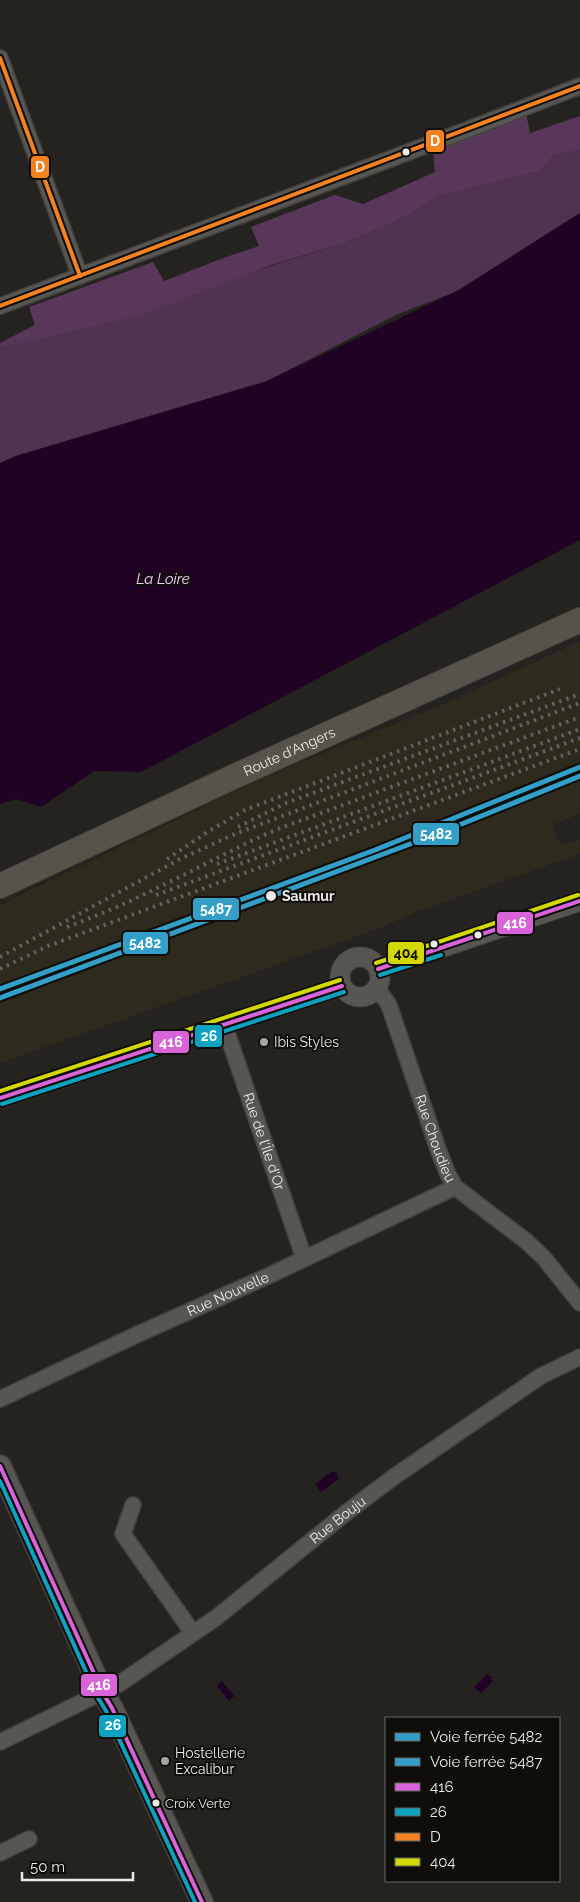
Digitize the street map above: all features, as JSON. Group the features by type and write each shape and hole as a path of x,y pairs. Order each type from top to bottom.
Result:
{"main road":[{"name":"Route d'Angers","path":"0,886 233,777 580,620"},
{"path":"0,1466 103,1692 202,1902"}],"street":[{"path":"0,58 80,276"},
{"path":"0,306 459,134 580,86"},
{"path":"378,978 580,901"},
{"path":"355,958 369,959 378,978 372,993 358,997 346,992 342,986 340,973 347,961 355,958"},
{"name":"Rue Choudieu","path":"378,978 438,1149 455,1187 538,1252 580,1303"},
{"path":"0,1098 342,986"},
{"name":"Rue de l'Île d'Or","path":"224,1024 304,1258"},
{"name":"Rue Nouvelle","path":"0,1399 455,1187"},
{"name":"Rue Bouju","path":"0,1742 119,1684 217,1617 346,1512 396,1476 541,1376 580,1358"},
{"path":"133,1505 123,1534 193,1633"},
{"path":"0,1853 29,1839"}],"shaded area":[{"path":"526,113 530,133 580,116 580,150 553,156 540,171 438,197 397,221 347,242 268,266 142,315 0,348 0,343 35,325 29,307 153,262 164,281 259,246 251,227 335,195 363,204 435,172 433,152"},
{"path":"580,150 580,213 457,291 396,315 267,381 16,456 0,463 0,348 40,338 347,242 397,221 438,197 540,171 553,156"},
{"path":"580,641 580,814 552,825 561,846 580,839 580,854 419,911 380,928 0,1063 0,905 260,779 449,702"}],"water":[{"name":"La Loire","path":"580,213 580,540 141,772 94,771 41,807 16,799 0,804 0,463 16,456 267,381 457,291"},
{"path":"332,1471 337,1473 338,1479 321,1492 315,1484"},
{"path":"487,1674 493,1678 491,1679 493,1681 481,1693 474,1687"},
{"path":"222,1681 234,1696 229,1701 217,1686"}],"railway":[{"path":"167,859 245,810 560,689"},
{"path":"238,827 286,803 580,694"},
{"path":"0,957 178,860 235,834 580,703"},
{"path":"67,927 138,897 278,829 580,717"},
{"path":"217,864 580,729"},
{"path":"156,895 580,738"},
{"path":"0,969 48,946 580,749"}],"rail line":[{"name":"5487","path":"0,989 375,850 580,767"},
{"name":"5482","path":"0,998 442,832 580,776"}],"transit line":[{"name":"D","path":"0,58 80,276"},
{"name":"D","path":"0,306 580,86"},
{"name":"404","path":"376,963 578,895"},
{"name":"416","path":"378,969 580,901"},
{"name":"26","path":"380,975 441,955"},
{"name":"404","path":"0,1091 340,980"},
{"name":"416","path":"0,1098 342,986"},
{"name":"26","path":"2,1104 344,992"},
{"name":"416","path":"0,1466 103,1693 112,1708 202,1902"},
{"name":"26","path":"0,1481 97,1696 106,1711 195,1902"}],"place":[{"name":"Saumur","path":"271,896"},
{"name":"Ibis Styles","path":"264,1042"},
{"name":"Hostellerie Excalibur","path":"165,1761"},
{"name":"Croix Verte","path":"156,1803"}]}
